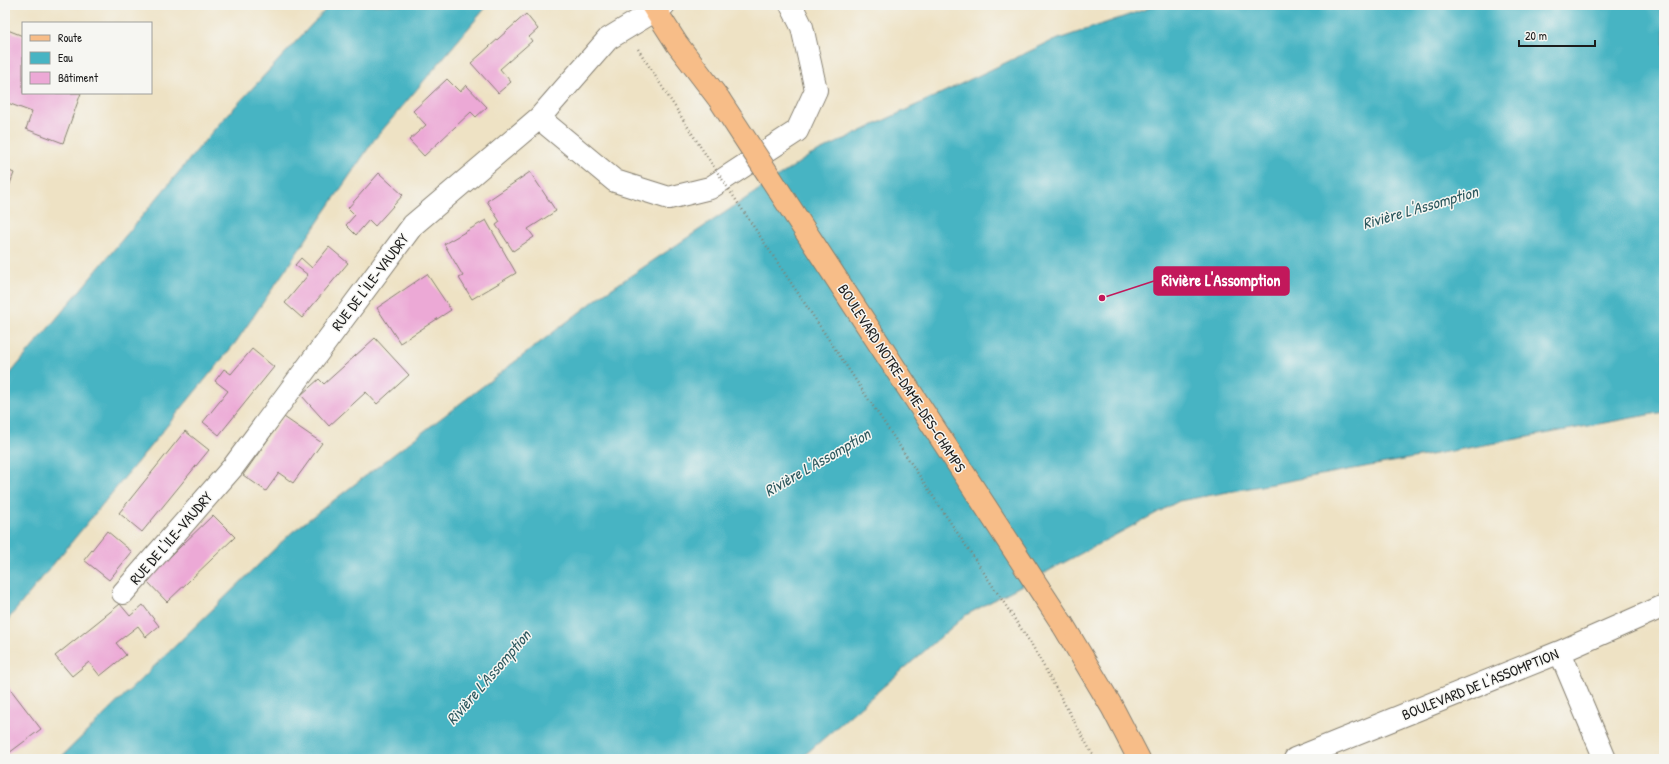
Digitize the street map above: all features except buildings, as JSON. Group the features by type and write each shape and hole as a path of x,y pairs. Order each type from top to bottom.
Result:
{"main road":[{"name":"BOULEVARD NOTRE-DAME-DES-CHAMPS","path":"657,7 677,44 719,99 1063,625 1112,707 1139,759"}],"street":[{"path":"539,118 615,181 669,198 710,188 797,131 816,90 802,27 791,5"},
{"name":"RUE DE L'ILE-VAUDRY","path":"123,593 233,467 413,225 539,118 608,39 657,7"},
{"name":"BOULEVARD DE L'ASSOMPTION","path":"1295,759 1560,652 1664,606"},
{"path":"1560,652 1605,759"}],"path":[{"path":"642,55 700,146 1032,645 1095,759"}],"water":[{"path":"330,5 488,5 374,140 236,342 5,623 5,380 218,125"},
{"path":"1158,5 1664,5 1664,412 1179,501 966,615 800,759 59,759 291,533 602,295 809,156 1047,43"}],"place":[{"name":"Rivière L'Assomption","path":"1102,298"}]}
